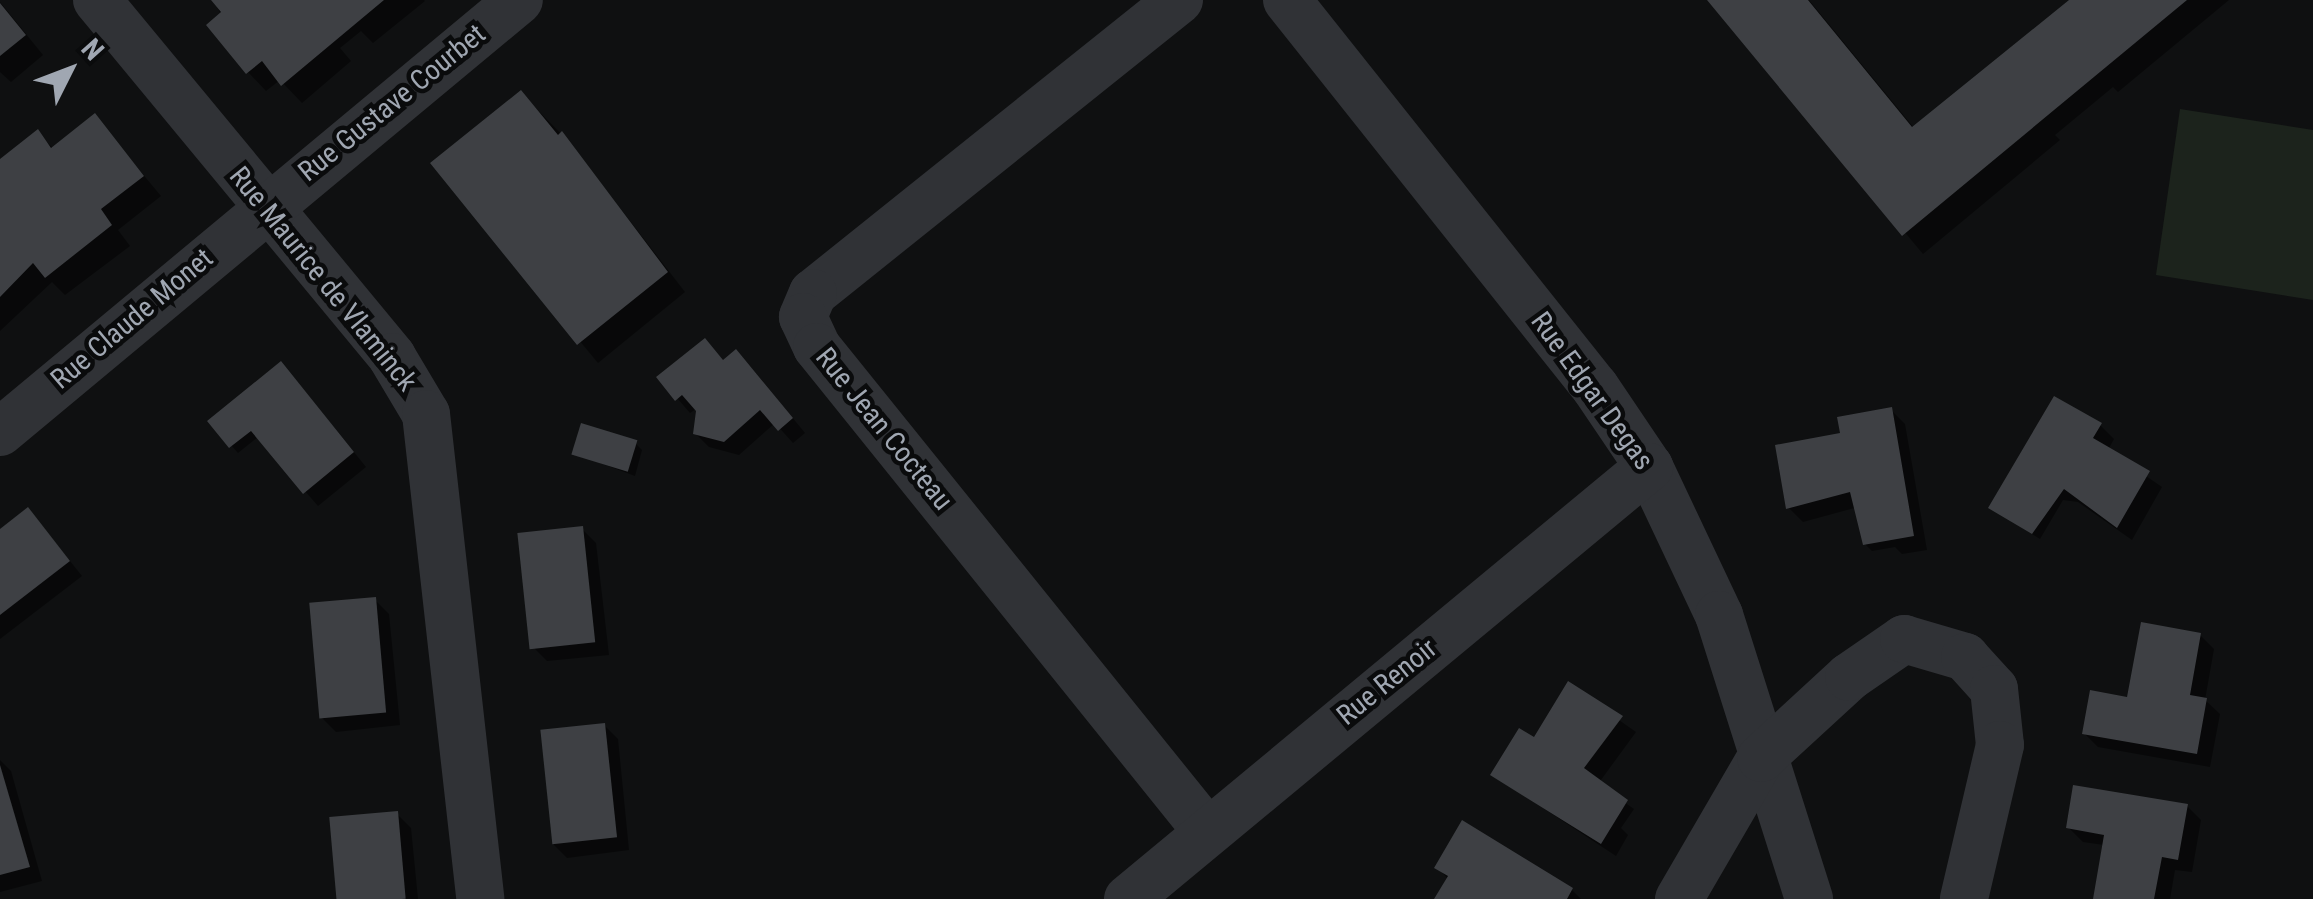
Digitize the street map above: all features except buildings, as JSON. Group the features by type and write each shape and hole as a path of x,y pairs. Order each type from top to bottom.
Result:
{"street":[{"name":"Rue Maurice de Vlaminck","path":"97,0 392,356 426,414 480,899"},
{"name":"Rue Gustave Courbet","path":"265,207 518,0"},
{"name":"Rue Jean Cocteau","path":"1180,0 813,293 803,311 817,347 1206,830"},
{"name":"Rue Edgar Degas","path":"1286,0 1595,387 1648,467 1718,615 1809,899"},
{"name":"Rue Claude Monet","path":"0,432 265,207"},
{"name":"Rue Renoir","path":"1128,899 1206,830 1648,467"},
{"path":"1679,899 1761,758 1849,676 1904,639 1965,657 1994,689 2000,745 1979,858 1964,899"}],"shaded area":[{"path":"2180,109 2313,130 2313,300 2156,275"}]}
